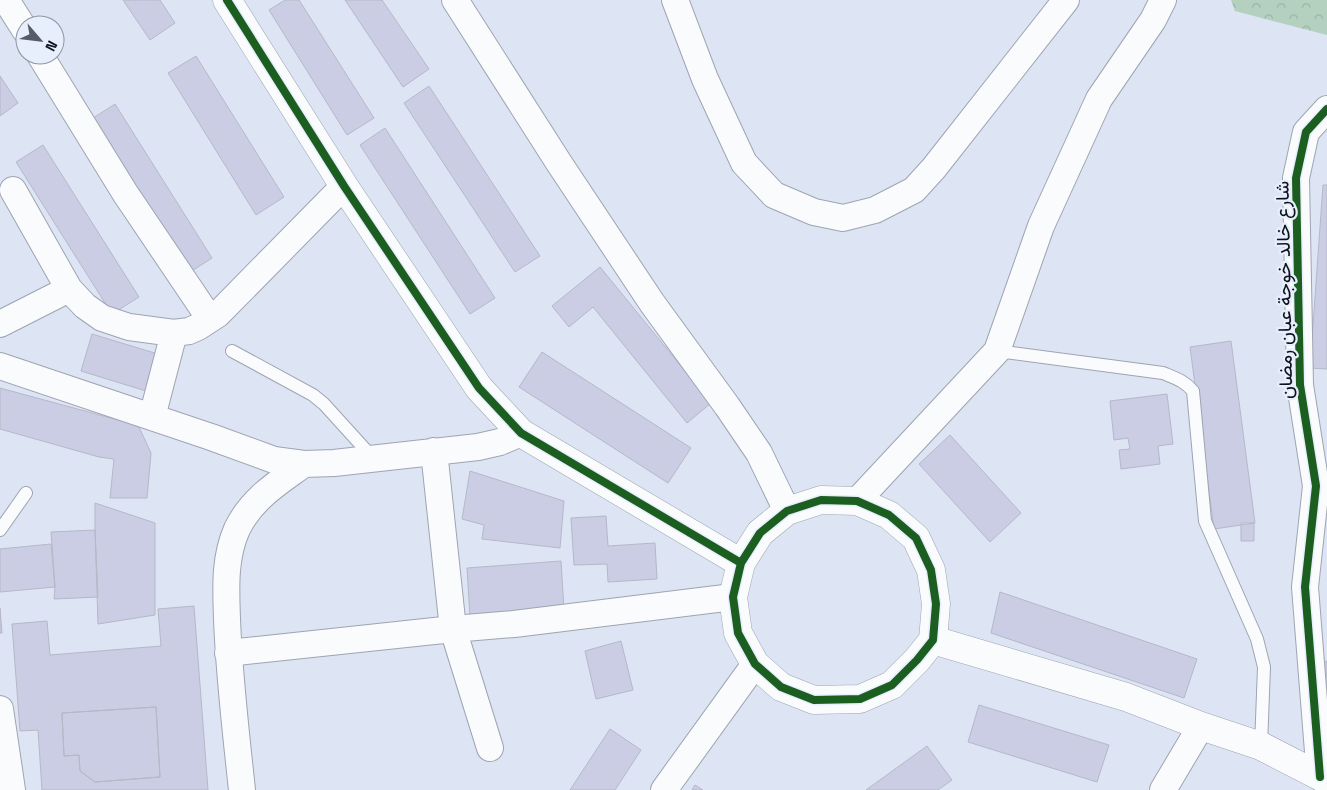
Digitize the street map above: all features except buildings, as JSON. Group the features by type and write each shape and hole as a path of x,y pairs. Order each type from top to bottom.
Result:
{"street":[{"path":"6,0 16,15"},
{"path":"227,0 344,186 479,388 521,433 741,563"},
{"path":"455,0 559,163 652,303 760,453 787,511"},
{"path":"675,0 705,79 744,163 774,195 814,212 843,218 875,210 914,190 934,168 1066,0"},
{"path":"857,501 997,351 1041,226 1099,99 1153,20 1163,0"},
{"path":"46,65 125,193 210,319"},
{"name":"شارع خالد خوجة عبان رمضان","path":"1324,779 1306,587 1316,486 1300,385 1296,178 1306,132 1327,109"},
{"path":"13,190 69,289 86,306 102,318 128,327 174,332 189,331 218,314 344,186"},
{"path":"0,324 69,289"},
{"path":"152,417 174,332"},
{"path":"0,366 274,460 304,464 334,463 478,446 500,442 521,433"},
{"path":"434,452 453,629 490,748"},
{"path":"242,790 228,653 226,580 228,553 238,529 251,508 265,492 304,464"},
{"path":"821,500 857,501 889,514 916,538 932,570 936,604 932,640 917,660 892,685 860,699 814,700 781,687 755,664 738,632 734,597 741,563 760,533 787,511 821,500"},
{"path":"228,653 514,624 734,597"},
{"path":"932,640 1126,697 1261,746 1324,779"},
{"path":"664,790 755,664"},
{"path":"0,709 12,790"},
{"path":"1163,790 1202,726"}],"lane":[{"path":"232,351 313,394 374,458"},
{"path":"997,351 1163,373 1188,385 1193,392 1205,521 1257,639 1264,667 1261,746"},
{"path":"0,530 26,493"}],"green space":[{"path":"1231,0 1327,0 1327,35 1235,11"}],"cycle path":[{"path":"227,0 344,186 479,388 521,433 741,563"},
{"path":"1320,777 1305,587 1316,486 1300,385 1296,178 1306,132 1327,109"},
{"path":"821,500 857,501 889,515 916,538 931,570 936,604 933,640 917,660 892,685 860,699 814,700 781,687 755,664 738,633 733,597 741,563 760,533 787,511 821,500"}]}
